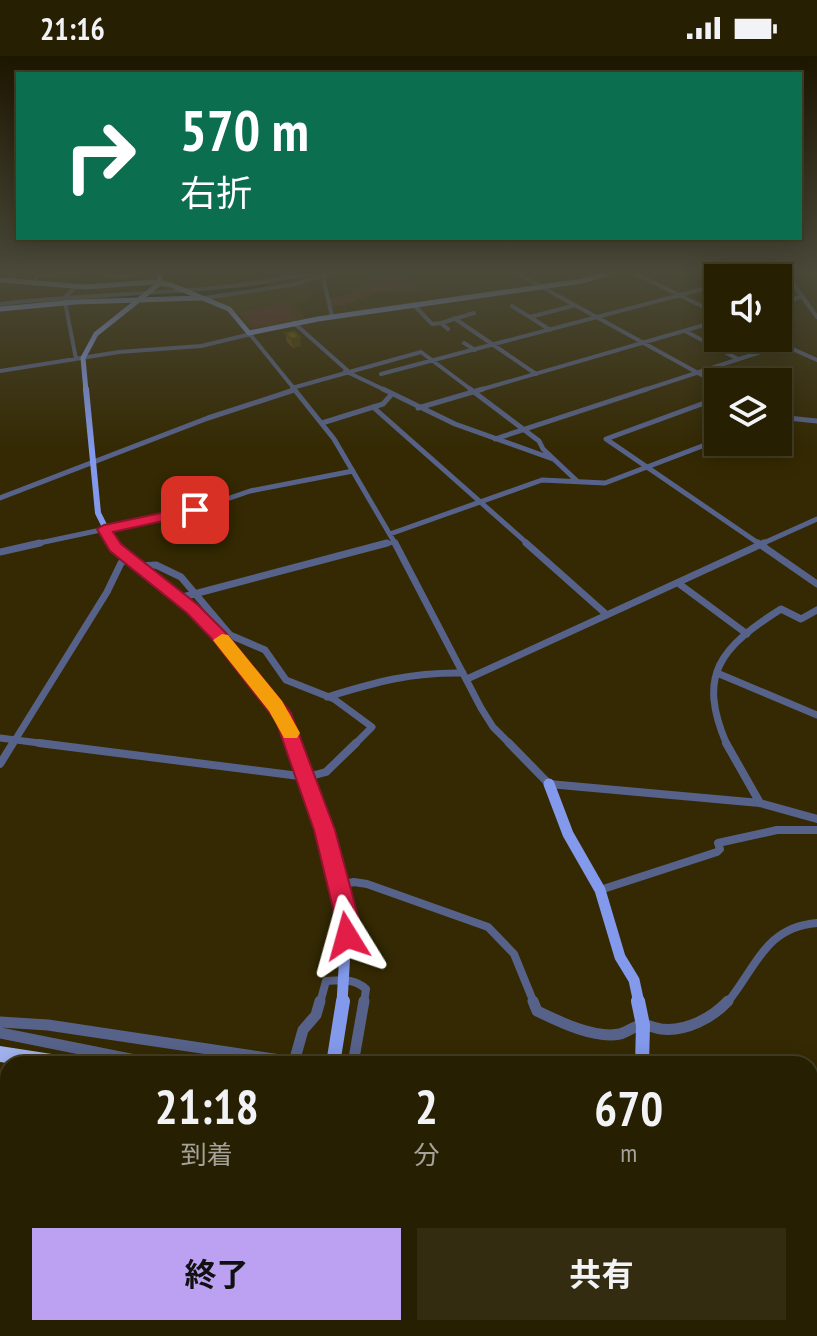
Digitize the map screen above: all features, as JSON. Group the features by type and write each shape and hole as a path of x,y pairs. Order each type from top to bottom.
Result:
{"main road":[{"path":"100,331 79,358 98,513 104,529 115,547 179,598 219,636 284,718 307,777 347,916 346,979 334,1056"},
{"path":"247,331 250,334 263,331"},
{"path":"549,784 568,834 600,890 620,957 634,980 643,1025 642,1056"}],"street":[{"path":"72,331 79,358"},
{"path":"302,331 346,371 391,395 495,439 555,460"},
{"path":"473,331 536,374"},
{"path":"381,374 547,331"},
{"path":"622,331 704,376"},
{"path":"418,408 685,331 738,359"},
{"path":"0,371 145,349 201,346 250,334 322,423 353,471 493,727 549,784 760,803 817,819"},
{"path":"464,343 475,350"},
{"path":"792,349 817,360"},
{"path":"0,498 208,418 346,371 421,352 539,441 577,481"},
{"path":"495,439 760,352"},
{"path":"322,423 387,403 391,395"},
{"path":"704,403 605,437 817,584"},
{"path":"373,407 607,615"},
{"path":"792,418 817,421"},
{"path":"390,534 542,480 605,483 704,445"},
{"path":"0,552 195,510 250,491 353,471"},
{"path":"327,697 396,676 423,672 465,676 817,519"},
{"path":"179,598 393,542"},
{"path":"0,764 107,592 121,563 128,558"},
{"path":"0,738 307,777 326,772 372,727 327,697 286,680 280,675 270,654 229,634 196,593 168,569 160,565 140,566"},
{"path":"678,583 747,634"},
{"path":"760,803 722,740 713,682 747,634 781,609 801,619 817,610"},
{"path":"717,673 817,715"},
{"path":"600,890 717,852 720,849 718,843 777,830 817,830"},
{"path":"339,885 354,882 367,884 488,927 506,939 517,955 537,1011 552,1019 619,1034 643,1025 662,1030 692,1024 714,1014 739,991 772,938 795,925 817,923"},
{"path":"296,1056 303,1030 316,1015 326,981 346,979 361,983 366,989 354,1056"},
{"path":"0,1022 48,1025 254,1056"},
{"path":"0,1033 115,1056"}],"building":[{"path":"294,331 300,337 291,339 285,333"}],"slow traffic":[{"path":"222,640 276,706 291,733"}],"route":[{"path":"195,510 104,529 115,547 192,609 219,636 284,718 325,830 347,916 347,936"}]}
